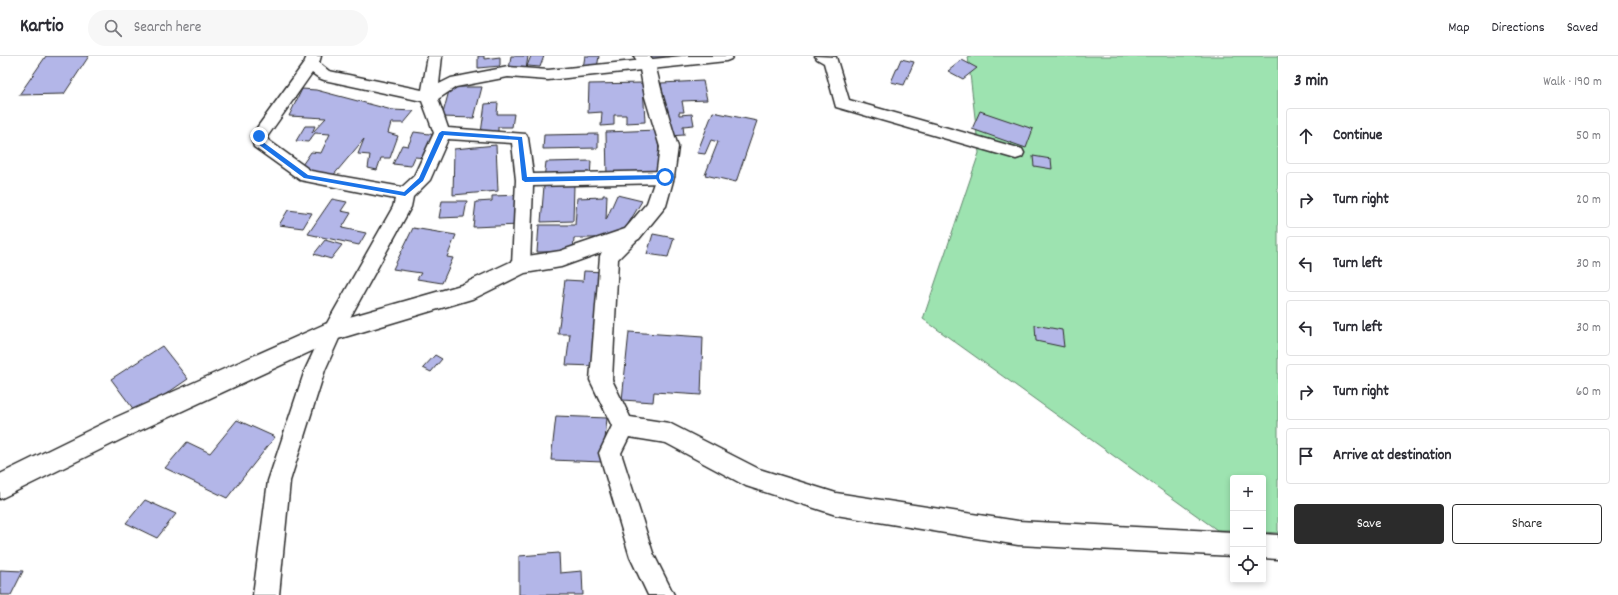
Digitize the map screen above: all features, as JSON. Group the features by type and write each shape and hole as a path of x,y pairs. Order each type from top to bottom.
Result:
{"street":[{"path":"266,595 279,481 315,370 333,331 402,207 405,194 421,180 442,133 429,96 435,56"},
{"path":"405,194 306,176 260,143 259,136 312,60 324,75 429,96 452,83 508,72 548,75 644,60 726,56"},
{"path":"822,56 831,60 842,103 1016,153"},
{"path":"623,426 601,380 609,256 632,234 656,206 665,177 669,147 644,60"},
{"path":"442,133 520,138 525,180 521,265"},
{"path":"525,180 665,177"},
{"path":"0,487 119,428 333,331 467,292 521,265 561,260 632,234"},
{"path":"623,426 669,433 754,478 836,504 1018,533 1230,544"},
{"path":"623,426 610,454 642,557 661,595"},
{"path":"1266,546 1278,547"}],"green space":[{"path":"968,56 1278,56 1278,533 1266,532 1266,475 1230,475 1230,530 1217,530 923,319 979,153"}],"building":[{"path":"46,56 89,56 64,94 19,95"},
{"path":"478,56 484,56 484,59 500,57 500,66 478,68"},
{"path":"511,56 528,56 526,70 509,70"},
{"path":"531,56 544,56 540,67 527,66"},
{"path":"585,56 599,56 597,68 583,68"},
{"path":"648,56 675,56 675,59 650,60"},
{"path":"901,59 914,62 904,85 891,82"},
{"path":"962,60 977,68 963,79 948,71"},
{"path":"703,81 707,100 682,101 684,112 679,112 679,115 692,114 694,125 683,126 684,135 670,136 661,83"},
{"path":"643,83 645,122 626,123 626,115 614,115 614,125 601,126 602,112 588,113 589,84"},
{"path":"450,87 482,87 474,118 442,117"},
{"path":"302,89 316,90 392,110 414,111 404,123 391,123 388,133 398,136 390,158 381,158 377,170 368,168 370,155 358,154 364,139 332,177 300,168 311,152 321,153 330,134 315,133 308,142 296,141 305,126 315,126 312,133 326,118 289,116"},
{"path":"498,103 497,114 514,114 512,127 498,127 498,132 481,133 485,104"},
{"path":"980,111 1033,129 1026,148 972,129"},
{"path":"713,112 757,121 736,182 705,175 718,142 711,140 705,154 697,153"},
{"path":"657,130 661,172 607,176 606,132"},
{"path":"414,132 437,135 426,158 415,157 411,166 393,164 402,145 408,146"},
{"path":"598,134 598,148 543,149 544,135"},
{"path":"496,145 498,191 453,195 454,149"},
{"path":"1033,156 1051,159 1052,169 1034,166"},
{"path":"591,161 590,178 544,179 546,162"},
{"path":"574,185 573,221 541,222 544,186"},
{"path":"521,195 520,225 473,227 476,202 492,201 492,196"},
{"path":"603,195 607,195 606,220 617,195 642,201 622,234 603,238 574,238 573,252 537,252 539,225 575,225 577,198 603,197"},
{"path":"332,199 347,202 341,211 351,213 342,228 366,233 359,245 308,234"},
{"path":"442,201 467,201 464,217 439,218"},
{"path":"288,210 312,213 303,228 279,225"},
{"path":"413,228 456,235 447,257 453,258 442,283 417,279 421,273 393,269"},
{"path":"653,234 674,238 668,257 647,254"},
{"path":"325,240 342,245 331,259 314,254"},
{"path":"584,271 604,272 595,366 566,365 570,334 558,334 565,280 583,281"},
{"path":"1035,325 1062,330 1064,347 1036,341"},
{"path":"629,332 703,337 701,395 654,392 653,402 622,400"},
{"path":"162,346 188,379 137,414 111,379"},
{"path":"435,355 442,359 431,372 423,368"},
{"path":"556,416 607,418 603,462 551,460"},
{"path":"237,420 275,437 227,498 165,468 187,442 210,453"},
{"path":"145,500 176,514 157,538 126,523"},
{"path":"559,553 560,573 582,571 583,595 519,595 519,556"},
{"path":"0,570 23,571 11,595 0,595"}],"route":[{"path":"259,136 260,143 306,176 405,194 421,180 442,133 520,138 525,180 665,177"}]}
